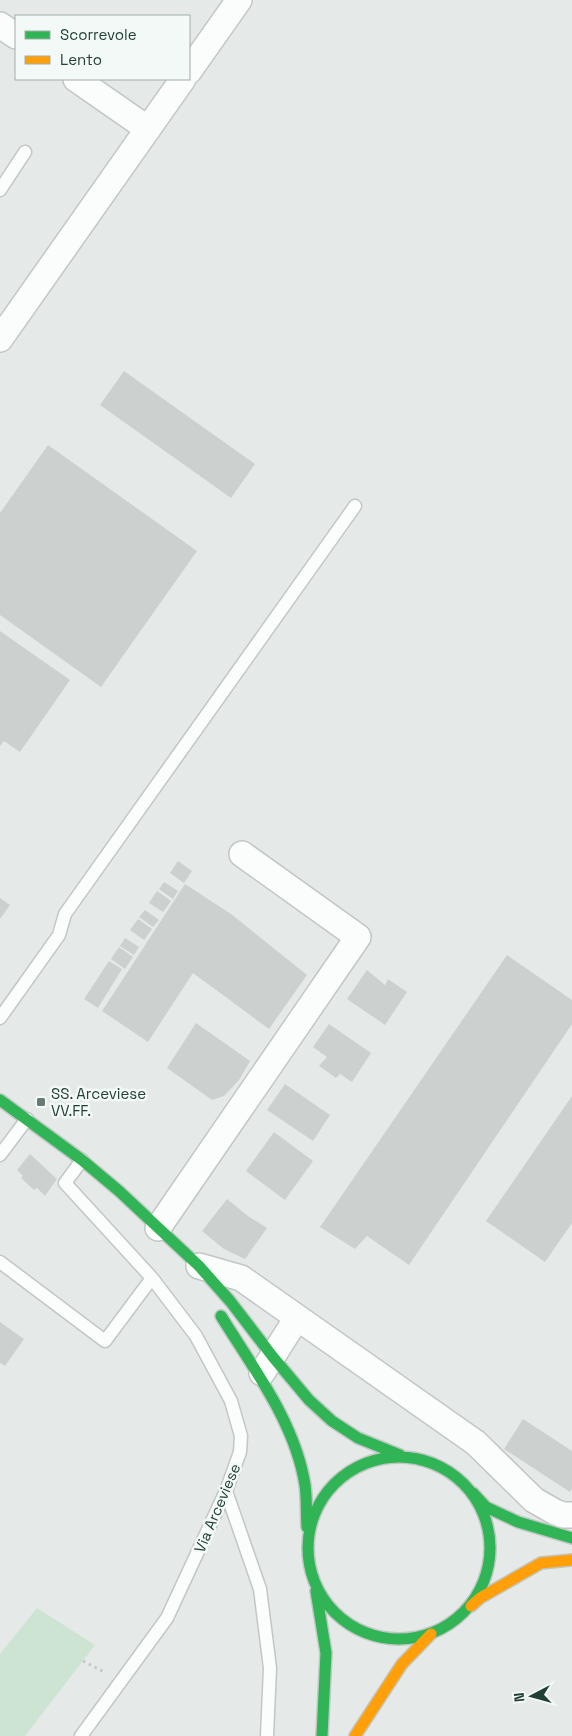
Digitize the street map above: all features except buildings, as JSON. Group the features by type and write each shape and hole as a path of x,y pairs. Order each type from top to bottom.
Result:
{"main road":[{"path":"0,1100 82,1160 119,1191 158,1228 195,1270 230,1301 309,1400 332,1421 358,1438 402,1456 424,1460 443,1468 461,1481 486,1507 518,1522 572,1538"},
{"path":"214,1307 260,1377 284,1422 297,1454 305,1484 308,1560 322,1623 326,1654 322,1736"},
{"path":"308,1538 314,1512 329,1488 350,1470 375,1459 402,1456"},
{"path":"453,1621 472,1603 484,1579 490,1553 487,1526 478,1502 461,1481"},
{"path":"355,1736 402,1664 431,1634 453,1621 480,1598 521,1573 541,1563 572,1560"},
{"path":"313,1580 327,1605 348,1624 374,1636 402,1639 431,1634"}],"street":[{"path":"190,70 239,0"},
{"path":"0,25 15,35"},
{"path":"77,80 148,129"},
{"path":"0,339 182,80"},
{"path":"158,1228 358,938 242,854"},
{"path":"195,1270 241,1278 476,1443 534,1500 554,1512 572,1515"},
{"path":"260,1377 297,1318"}],"lane":[{"path":"0,190 25,152"},
{"path":"0,1018 59,935 65,914 355,506"},
{"path":"0,1155 27,1120"},
{"name":"Via Arceviese","path":"81,1736 167,1618 226,1491 240,1452 242,1436 231,1401 196,1336 152,1278 65,1184 82,1160"},
{"path":"0,1262 105,1341 152,1278"},
{"path":"226,1491 260,1589 270,1668 267,1736"}],"green space":[{"path":"37,1608 95,1645 25,1736 0,1736 0,1654"}],"traffic: fast":[{"path":"0,1100 82,1160 119,1191 199,1266 230,1301 309,1400 332,1421 358,1438 400,1455"},
{"path":"221,1316 271,1396 292,1439 305,1485 307,1527"},
{"path":"399,1457 417,1459 434,1464 449,1472 469,1490 483,1513 488,1530 490,1548 488,1566 483,1583 475,1598 457,1618 434,1632 417,1637 399,1639 381,1637 364,1632 349,1624 329,1606 315,1583 310,1566 308,1548 310,1530 315,1513 323,1498 341,1478 364,1464 381,1459 399,1457"},
{"path":"473,1493 486,1507 518,1522 572,1538"},
{"path":"316,1591 326,1653 322,1736"}],"traffic: slow":[{"path":"471,1606 480,1598 541,1563 572,1560"},
{"path":"355,1736 402,1664 431,1634"}],"place":[{"name":"SS. Arceviese VV.FF.","path":"41,1102"}]}
